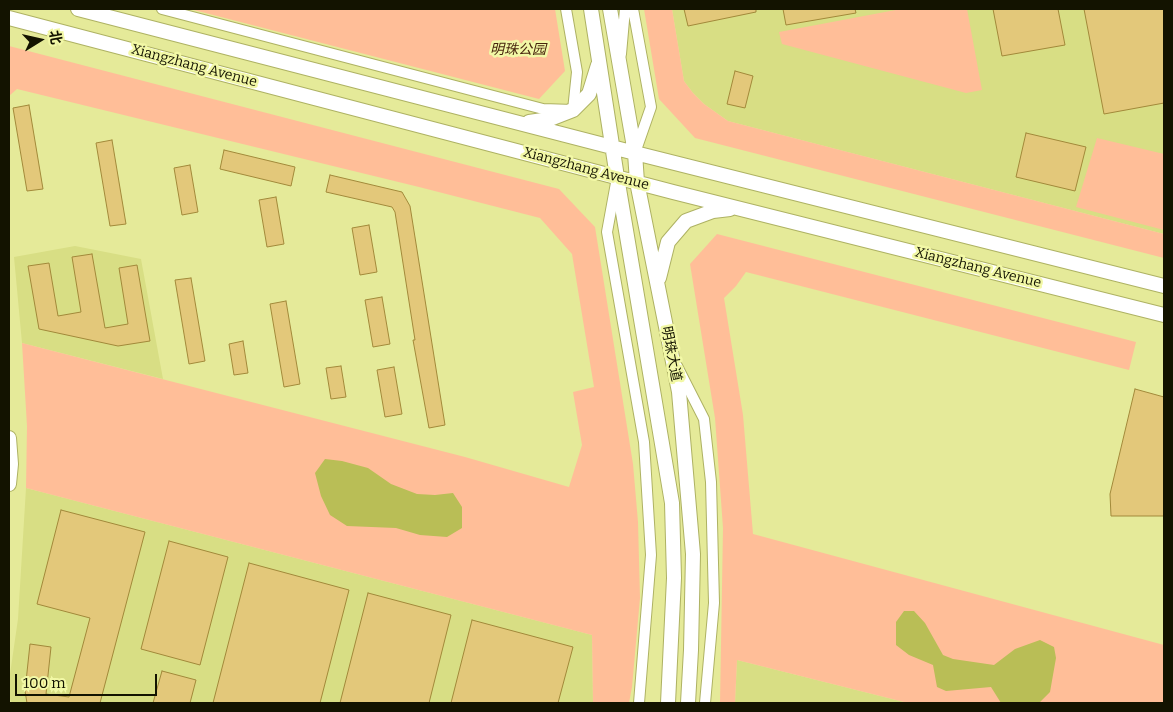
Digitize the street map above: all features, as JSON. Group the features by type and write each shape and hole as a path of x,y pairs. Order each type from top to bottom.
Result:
{"main road":[{"name":"Xiangzhang Avenue","path":"78,9 613,148 1164,286"},
{"name":"明珠大道","path":"590,9 672,503 674,578 668,703"},
{"name":"明珠大道","path":"610,9 634,153 637,182 679,392 693,554 688,703"},
{"name":"Xiangzhang Avenue","path":"9,18 737,208 1164,315"},
{"path":"522,123 550,120 572,110 589,94 599,62"},
{"path":"657,284 668,242 686,221 713,211 737,208"},
{"path":"9,438 11,464 9,484"}],"street":[{"path":"162,9 543,109 572,110 577,72 566,9"},
{"path":"620,67 625,9"},
{"path":"633,9 651,107 634,153"},
{"path":"617,177 607,232 644,442 651,555 641,703"},
{"path":"671,353 704,419 711,482 714,603 705,703"}],"shaded area":[{"path":"672,9 1164,9 1164,234 728,121 704,104 684,81"},
{"path":"75,246 141,259 163,379 22,343 14,257"},
{"path":"325,459 342,461 368,468 391,484 417,494 453,493 462,507 462,528 447,537 420,535 396,528 347,526 330,515 321,496 315,473"},
{"path":"26,488 592,635 593,703 12,703 9,697 9,681 18,619"},
{"path":"904,611 914,611 925,623 943,655 953,659 994,665 1015,649 1040,640 1054,647 1056,658 1050,692 1039,703 1001,703 991,687 946,691 937,687 933,665 909,655 896,645 896,622"},
{"path":"737,660 908,703 735,703"}],"green space":[{"name":"明珠公园","path":"190,9 555,9 565,71 539,99"},
{"path":"644,9 672,9 684,81 704,104 728,121 1164,234 1164,258 695,138 659,99"},
{"path":"901,9 967,9 982,90 966,93 782,44 779,32"},
{"path":"9,46 559,189 595,227 633,464 638,522 640,598 629,703 593,703 592,635 26,488 27,426 22,343 465,457 569,487 582,445 573,392 594,387 572,254 540,218 17,89 9,96"},
{"path":"1097,138 1164,154 1164,230 1076,207"},
{"path":"717,234 1136,342 1129,370 746,272 724,298 743,415 753,534 1164,645 1164,703 908,703 737,660 735,703 720,703 723,528 715,418 690,264"}],"building":[{"path":"684,9 756,9 756,12 688,26"},
{"path":"783,9 855,9 856,13 786,25"},
{"path":"993,9 1058,9 1065,45 1002,56"},
{"path":"1084,9 1164,9 1164,103 1104,114"},
{"path":"735,71 753,76 745,108 727,104"},
{"path":"29,105 43,189 27,191 13,108"},
{"path":"1026,133 1086,147 1075,191 1016,177"},
{"path":"112,140 126,224 110,226 96,143"},
{"path":"224,150 295,167 291,186 220,169"},
{"path":"190,165 198,212 182,215 174,168"},
{"path":"330,175 402,192 410,206 445,425 429,428 413,340 415,340 395,212 392,207 326,192"},
{"path":"276,197 284,244 267,247 259,200"},
{"path":"369,225 377,272 360,275 352,228"},
{"path":"92,254 105,328 128,324 119,268 137,265 150,341 118,346 39,329 28,266 49,263 58,316 81,312 72,257"},
{"path":"191,278 205,361 189,364 175,280"},
{"path":"382,297 390,344 373,347 365,300"},
{"path":"286,301 300,384 284,387 270,304"},
{"path":"243,341 248,373 234,375 229,344"},
{"path":"341,366 346,397 331,399 326,368"},
{"path":"394,367 402,414 385,417 377,370"},
{"path":"1135,389 1164,397 1164,516 1111,516 1110,494"},
{"path":"61,510 145,532 100,703 27,703 25,691 30,644 51,647 46,694 69,697 90,618 37,604"},
{"path":"169,541 228,557 200,665 141,649"},
{"path":"249,563 349,590 320,703 213,703"},
{"path":"368,593 451,615 429,703 340,703"},
{"path":"472,620 573,647 558,703 451,703"},
{"path":"162,671 196,680 190,703 153,703"}]}
